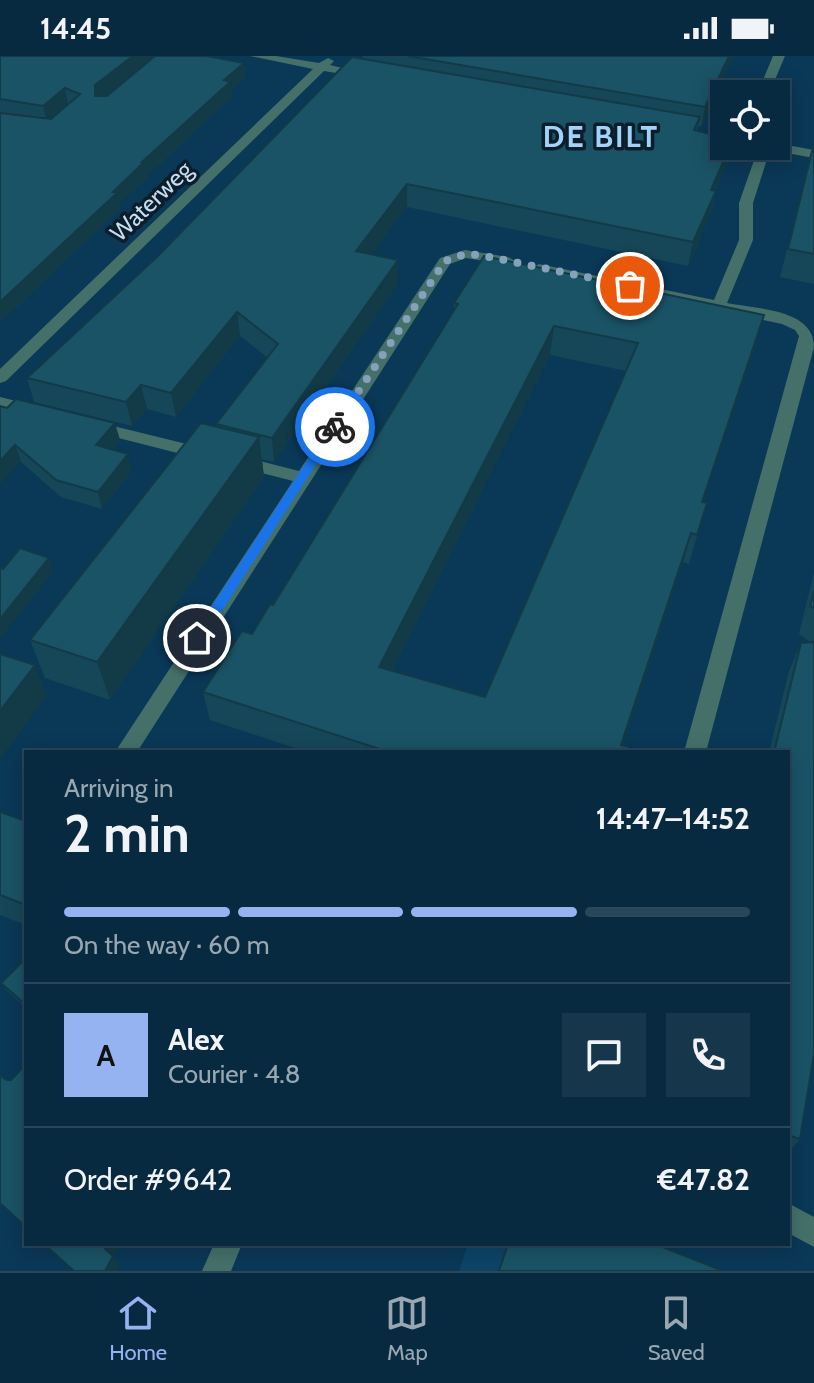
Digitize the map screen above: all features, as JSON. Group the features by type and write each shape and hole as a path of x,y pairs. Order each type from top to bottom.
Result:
{"street":[{"path":"256,56 383,79"},
{"name":"Waterweg","path":"0,378 333,56"},
{"path":"769,80 779,56"},
{"path":"790,150 814,154"},
{"path":"719,305 746,240 746,203 762,160"},
{"path":"127,750 445,261 453,256 480,255 799,324 807,333 808,341 696,750"},
{"path":"0,402 50,415"},
{"path":"80,422 302,478"},
{"path":"790,1218 814,1233"},
{"path":"216,1271 227,1246"}],"shaded area":[{"path":"467,1246 606,1246 681,1271 459,1271"}],"building":[{"path":"0,56 133,56 95,85 95,96 107,96 155,56 207,56 244,63 224,80 230,82 113,192 117,193 0,302 0,113 51,119 80,94 65,88 43,106 0,99"},
{"path":"408,56 729,56 718,80 710,80 710,96 705,107"},
{"path":"352,57 700,117 694,130 710,134 710,160 724,160 711,190 716,191 693,242 407,184 356,251 398,260 272,438 216,424 278,344 237,312 171,393 141,385 126,402 27,378 158,256"},
{"path":"814,143 814,254 788,249"},
{"path":"484,256 764,315 702,502 707,503 697,535 691,533 621,745 629,747 628,750 383,750 203,692 242,631 252,634 270,604 273,605 458,304 454,303","holes":["554,326 638,343 485,697 379,667"]},
{"path":"16,399 115,423 96,445 128,454 98,492 56,480 15,445 0,461 0,406 7,408"},
{"path":"201,423 259,437 97,662 30,640"},
{"path":"20,548 49,558 0,619 0,568 3,569"},
{"path":"814,642 814,1054 800,1139 790,1136 790,750 774,750 801,643"},
{"path":"0,654 35,665 0,711"},
{"path":"0,812 24,820 24,904 0,895"},
{"path":"24,960 24,1003 1,983"},
{"path":"24,1066 24,1225 0,1203 0,1076 11,1080"},
{"path":"46,1246 107,1246 105,1249 113,1256 105,1271 74,1271"},
{"path":"507,1246 660,1246 723,1271 499,1271"}],"way so far":[{"path":"335,427 445,261 453,256 480,255 630,286"}],"district":[{"name":"DE BILT","path":"601,136"}],"route":[{"path":"197,638 335,427"}]}
